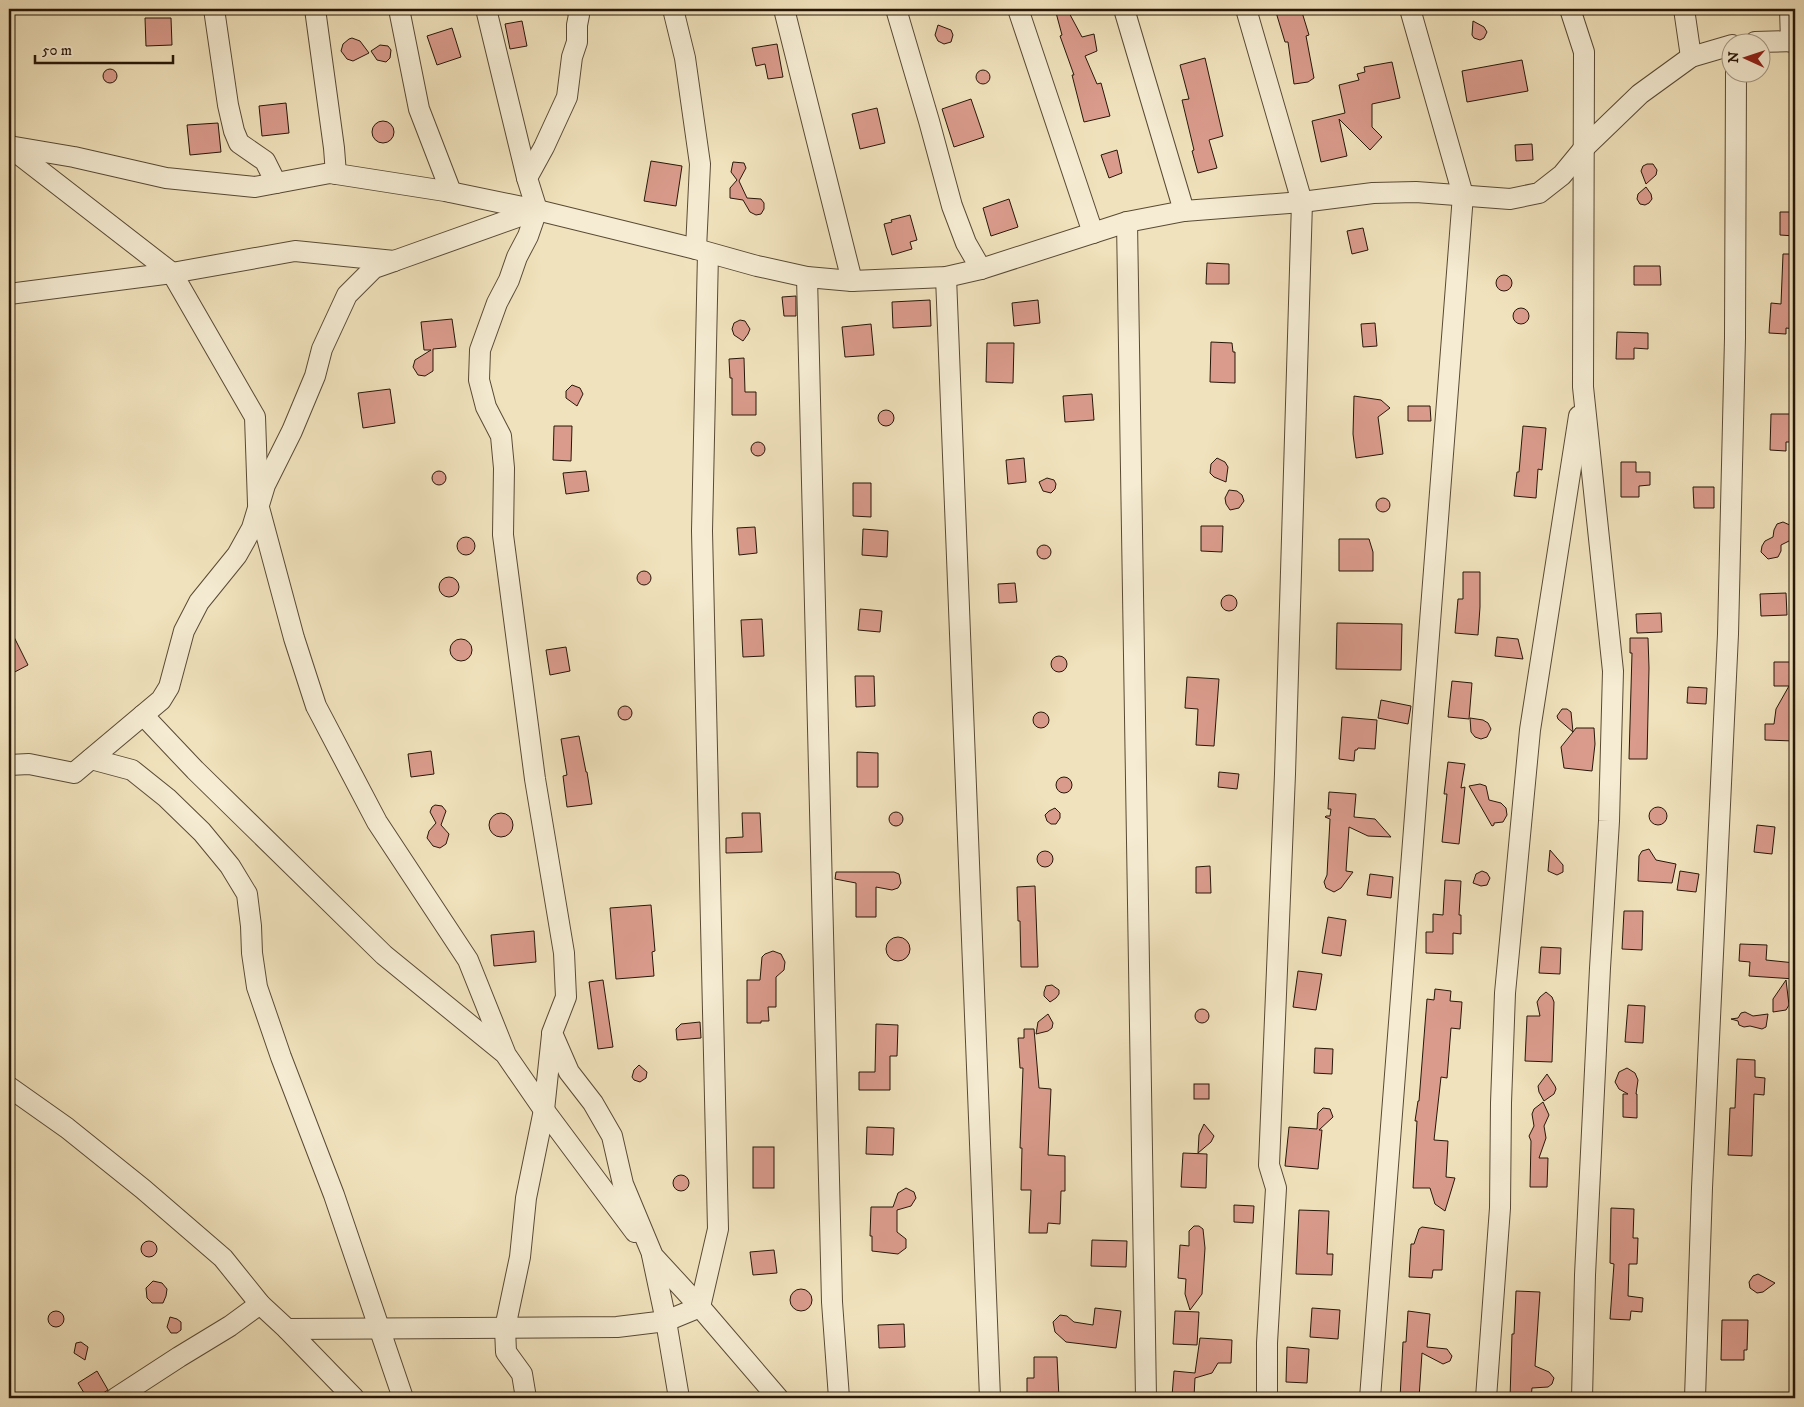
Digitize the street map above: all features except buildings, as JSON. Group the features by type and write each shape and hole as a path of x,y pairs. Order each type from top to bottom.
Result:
{"street":[{"path":"214,9 228,105 234,130 239,143 265,161 276,183"},
{"path":"315,9 336,174"},
{"path":"399,9 419,109 451,192"},
{"path":"486,9 527,178 537,210 528,236 517,257 510,280 497,303 480,350 480,380 486,407 501,436 504,468 502,535 535,779 564,953 566,996 552,1033 544,1110 526,1198 520,1257 505,1328 506,1352 522,1374 526,1398"},
{"path":"527,178 544,147 567,97 572,58 577,42 576,25 579,15 577,9"},
{"path":"673,9 685,58 700,164 702,251 702,531 718,1230 700,1306"},
{"path":"784,9 852,281"},
{"path":"896,9 952,206 966,243 982,269"},
{"path":"1018,9 1093,233"},
{"path":"1124,9 1184,211"},
{"path":"1246,9 1302,202 1285,774 1269,1155 1269,1165 1276,1188 1267,1344 1267,1398"},
{"path":"1370,1398 1463,195 1410,9"},
{"path":"1570,9 1584,52 1583,387 1613,671 1609,820 1586,1245 1582,1398"},
{"path":"1684,9 1691,57"},
{"path":"1772,42 1793,41 1790,9"},
{"path":"9,141 166,178 255,187 330,173 451,192 537,210 807,278 852,281 946,277 982,269 1127,222 1184,211 1302,202 1373,193 1416,192 1510,199 1539,193 1562,175 1585,147 1640,94 1691,57 1722,47"},
{"path":"1696,1398 1702,1188 1728,634 1735,338 1736,82"},
{"path":"9,141 172,273 255,417 258,504 294,638 316,706 377,822 468,960 506,1054 544,1110 652,1256 700,1306 778,1398"},
{"path":"9,764 29,764 74,773 161,700 169,687 184,631 199,602 237,555 252,528 264,484 292,431 315,376 322,349 347,295 374,268 537,210"},
{"path":"1127,222 1146,1398"},
{"path":"9,294 172,273 295,251 394,261"},
{"path":"946,277 990,1398"},
{"path":"807,278 832,1302 839,1398"},
{"path":"1486,1398 1500,1208 1505,993 1528,750 1583,387"},
{"path":"143,715 202,777 384,955 506,1054"},
{"path":"91,759 132,770 167,798 202,832 230,866 247,894 252,926 252,953 257,987 281,1057 334,1195 403,1398"},
{"path":"552,1033 569,1072 593,1102 612,1136 623,1184 652,1256 666,1321 679,1398"},
{"path":"9,1087 67,1128 223,1258 260,1304 354,1398"},
{"path":"116,1398 178,1357 230,1326 260,1304"},
{"path":"287,1329 617,1327 666,1321 700,1306"}]}
